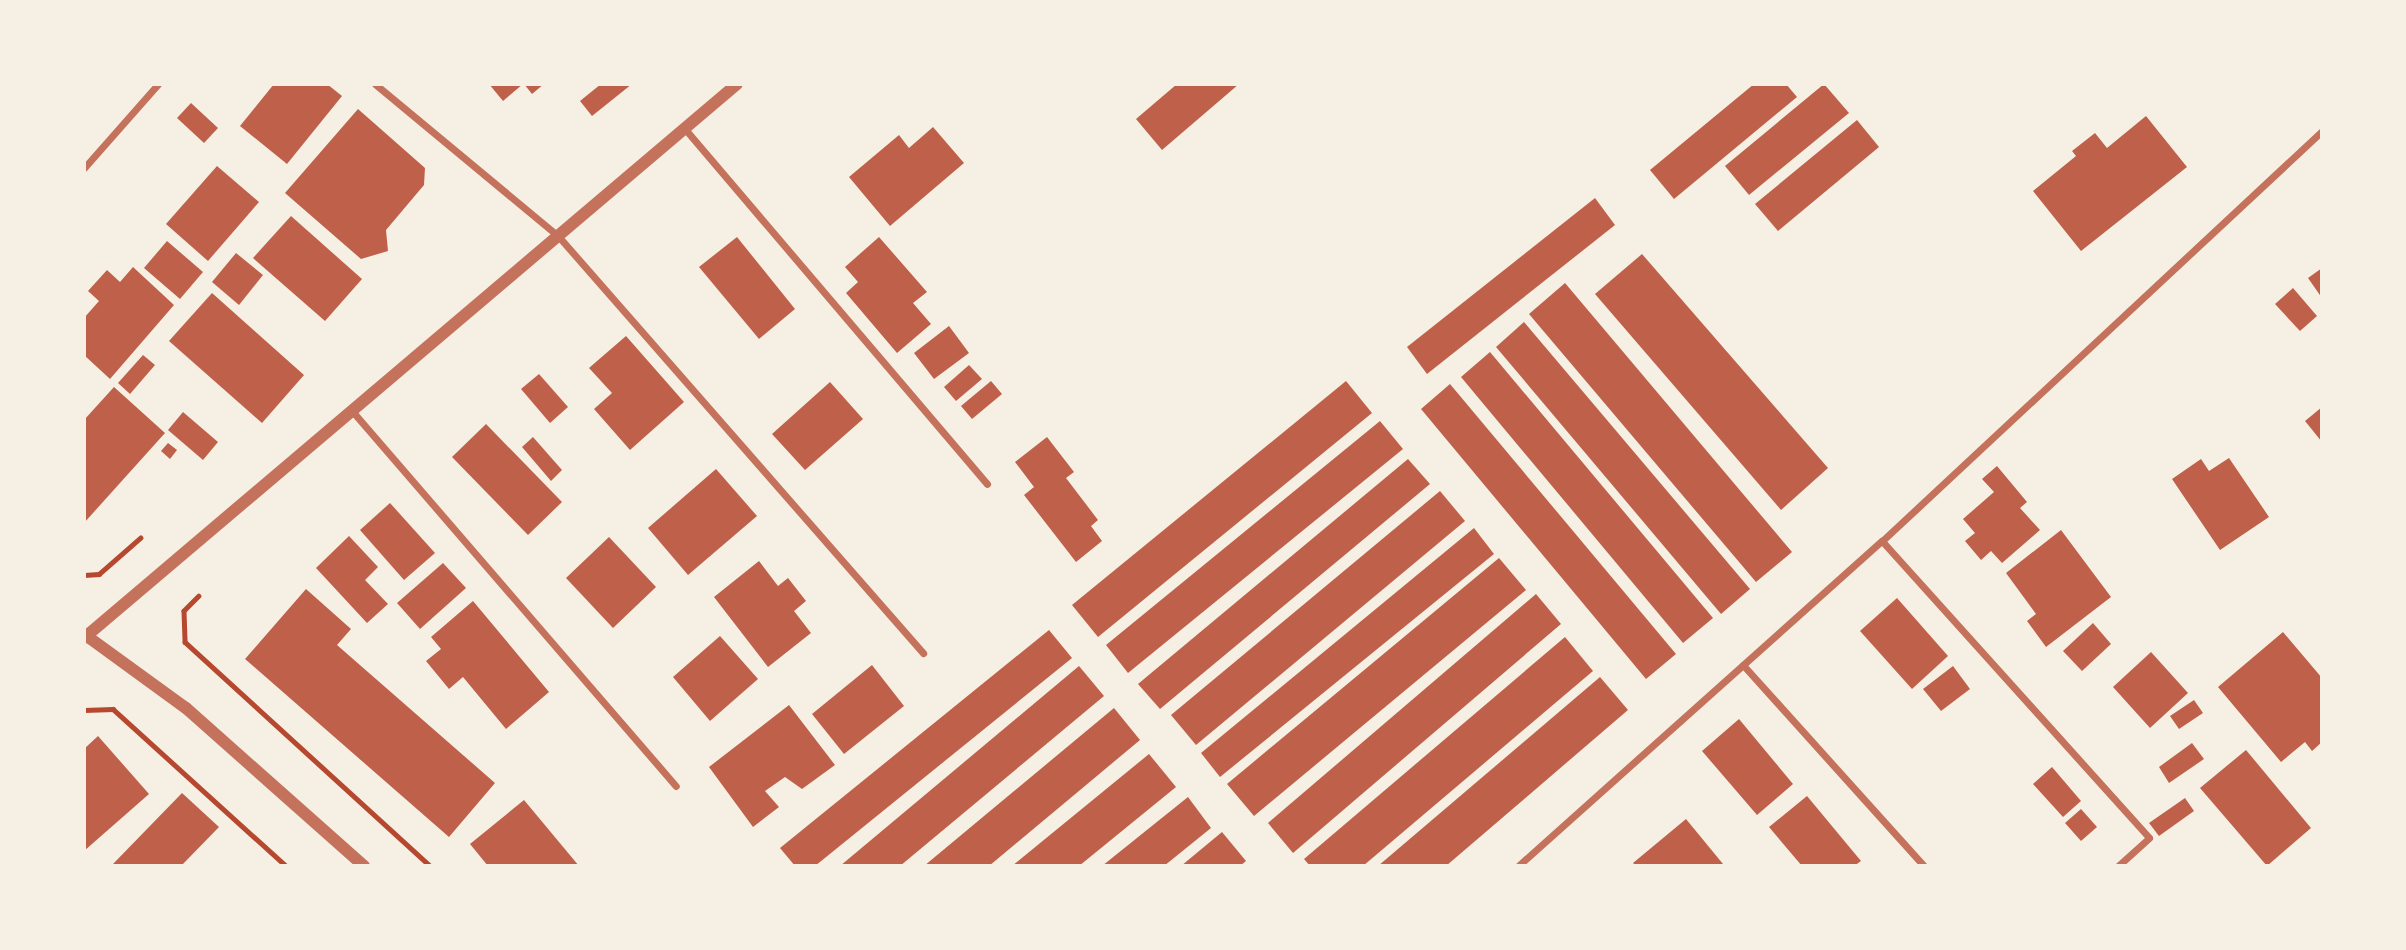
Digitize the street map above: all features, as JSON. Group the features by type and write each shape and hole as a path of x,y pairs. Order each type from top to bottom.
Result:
{"street":[{"path":"84,168 158,84"},
{"path":"375,84 559,237 922,653"},
{"path":"364,866 186,708 85,636 353,412 737,84"},
{"path":"685,129 987,484"},
{"path":"1518,866 1882,541 2322,131"},
{"path":"353,412 676,786"},
{"path":"1882,541 2149,838 2118,866"},
{"path":"1743,665 1924,866"},
{"path":"1526,858 1533,866"}],"path":[{"path":"84,575 99,574 140,538"},
{"path":"199,596 184,611 185,642 430,866"},
{"path":"84,710 113,709 286,866"}],"building":[{"path":"274,84 327,84 342,96 287,164 240,126"},
{"path":"489,84 523,84 503,101"},
{"path":"524,84 544,84 532,94"},
{"path":"601,84 632,84 592,116 580,101"},
{"path":"1177,84 1239,84 1162,150 1136,119"},
{"path":"1754,84 1786,84 1797,97 1674,199 1650,170"},
{"path":"1824,84 1849,113 1749,195 1725,166"},
{"path":"191,103 218,128 204,143 177,118"},
{"path":"358,109 425,168 424,185 386,230 388,251 361,259 285,193"},
{"path":"2146,116 2187,167 2081,251 2033,191 2076,156 2072,151 2095,133 2107,148"},
{"path":"1857,120 1879,147 1778,231 1755,204"},
{"path":"933,127 964,163 890,226 849,177 899,135 909,148"},
{"path":"217,166 259,202 208,261 166,224"},
{"path":"1595,198 1615,225 1427,374 1407,347"},
{"path":"291,216 362,279 325,321 253,258"},
{"path":"737,237 795,309 759,339 699,267"},
{"path":"879,237 927,292 913,303 931,324 897,353 846,293 858,282 845,267"},
{"path":"167,241 203,272 180,299 144,268"},
{"path":"236,253 263,275 239,305 212,282"},
{"path":"1642,254 1828,468 1781,510 1595,294"},
{"path":"133,267 174,305 110,379 84,355 84,318 99,301 88,291 107,270 120,282"},
{"path":"2322,268 2322,298 2308,278"},
{"path":"1565,283 1792,552 1756,582 1529,314"},
{"path":"2293,288 2317,316 2300,331 2275,304"},
{"path":"212,293 304,375 262,423 169,341"},
{"path":"1524,322 1750,589 1721,614 1496,347"},
{"path":"949,326 969,353 934,379 914,353"},
{"path":"626,336 684,402 630,450 594,409 612,393 589,368"},
{"path":"1490,352 1713,618 1683,643 1461,377"},
{"path":"143,355 155,365 130,394 118,383"},
{"path":"969,365 982,379 956,401 944,387"},
{"path":"539,374 568,407 550,423 521,389"},
{"path":"991,381 1002,394 972,419 961,406"},
{"path":"1346,381 1372,413 1098,637 1072,605"},
{"path":"830,382 863,419 805,470 772,434"},
{"path":"1450,384 1676,654 1646,679 1421,409"},
{"path":"114,387 165,433 84,523 84,420"},
{"path":"2322,407 2322,442 2305,421"},
{"path":"183,412 218,442 203,460 168,430"},
{"path":"1380,421 1403,449 1128,673 1106,645"},
{"path":"486,424 562,502 528,535 452,457"},
{"path":"533,437 562,470 551,481 522,447"},
{"path":"1047,437 1074,472 1066,478 1098,520 1091,526 1102,541 1076,562 1024,495 1034,487 1015,462"},
{"path":"168,443 177,450 170,459 161,451"},
{"path":"2229,458 2269,517 2220,550 2172,479 2201,459 2209,471"},
{"path":"1408,459 1430,484 1160,709 1138,684"},
{"path":"1997,466 2027,502 2020,508 2040,530 2002,563 1991,551 1981,560 1965,541 1975,533 1963,519 1994,492 1982,479"},
{"path":"716,469 757,516 688,575 648,528"},
{"path":"1440,491 1465,521 1196,745 1171,715"},
{"path":"390,503 435,553 404,580 360,530"},
{"path":"1474,528 1494,554 1220,777 1201,753"},
{"path":"2061,530 2111,597 2046,647 2027,621 2036,614 2006,573"},
{"path":"349,536 378,567 365,580 388,604 367,623 316,568"},
{"path":"609,537 656,587 613,628 566,578"},
{"path":"1499,558 1526,590 1254,816 1227,784"},
{"path":"759,561 778,586 788,578 806,601 794,611 811,633 768,667 714,597"},
{"path":"443,563 466,588 420,629 397,603"},
{"path":"306,589 351,629 337,645 495,783 449,837 245,659"},
{"path":"1536,594 1561,624 1293,853 1268,823"},
{"path":"1897,598 1948,656 1912,689 1860,631"},
{"path":"473,601 549,692 506,729 463,677 449,689 426,661 441,649 431,637"},
{"path":"2093,623 2111,644 2082,671 2063,651"},
{"path":"1049,630 1072,658 815,866 795,866 780,848"},
{"path":"2283,632 2322,678 2322,742 2312,751 2305,742 2281,762 2218,687"},
{"path":"720,636 758,679 710,721 673,677"},
{"path":"1565,637 1593,671 1363,866 1310,866 1304,859"},
{"path":"2151,652 2188,693 2150,728 2113,687"},
{"path":"872,665 904,706 844,754 812,714"},
{"path":"1079,666 1104,696 900,866 840,866"},
{"path":"1953,666 1970,689 1941,711 1923,689"},
{"path":"1600,677 1628,710 1446,866 1378,866"},
{"path":"2194,700 2203,713 2179,729 2170,716"},
{"path":"789,705 835,765 802,789 785,777 765,791 779,807 753,827 709,767"},
{"path":"1114,708 1140,740 989,866 924,866"},
{"path":"1739,719 1793,784 1757,815 1702,751"},
{"path":"98,736 149,794 84,851 84,749"},
{"path":"2192,743 2204,759 2169,783 2159,767"},
{"path":"2246,750 2311,828 2267,866 2200,788"},
{"path":"1149,754 1176,787 1079,866 1012,866"},
{"path":"2052,767 2081,801 2063,817 2033,784"},
{"path":"182,793 219,827 181,866 115,866 113,864"},
{"path":"1807,796 1861,861 1854,866 1802,866 1769,827"},
{"path":"1188,797 1211,828 1164,866 1102,866"},
{"path":"2185,798 2194,811 2159,836 2149,823"},
{"path":"524,800 579,866 488,866 470,844"},
{"path":"2081,809 2097,827 2081,841 2065,823"},
{"path":"1686,819 1723,864 1636,866 1633,863"},
{"path":"1222,832 1246,861 1240,866 1181,866"}]}
